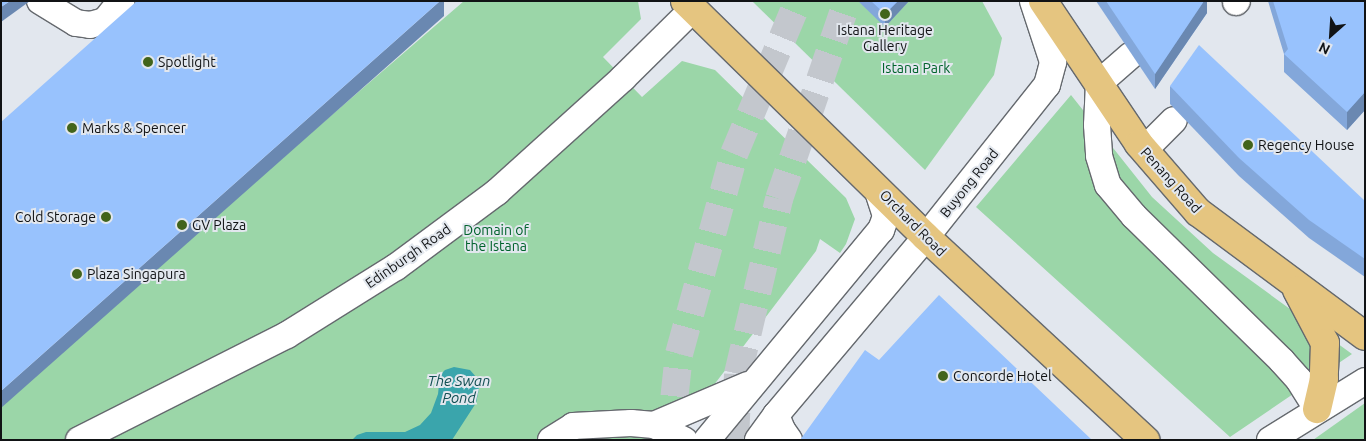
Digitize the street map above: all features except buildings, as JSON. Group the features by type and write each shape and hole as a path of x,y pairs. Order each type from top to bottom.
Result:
{"main road":[{"name":"Penang Road","path":"1043,1 1144,150 1198,212 1365,336"},
{"name":"Orchard Road","path":"689,5 926,237 1145,440"},
{"path":"1294,284 1325,343 1324,379 1317,409"}],"street":[{"path":"40,1 76,24 90,25 105,21 121,1"},
{"name":"Buyong Road","path":"758,440 776,415 926,237 1047,85 1053,62 1033,1"},
{"name":"Edinburgh Road","path":"79,440 287,335 396,267 497,192 623,78 689,5"},
{"path":"1130,56 1099,83 1097,125 1099,156 1108,185 1134,216 1282,361 1299,380 1317,409"},
{"path":"1144,150 1174,120"},
{"path":"707,440 881,230 886,216 877,188"},
{"path":"1270,440 1317,409 1365,381"},
{"path":"551,440 573,426 654,425 753,383"},
{"path":"776,415 782,430 789,440"},
{"path":"654,425 684,440"}],"green space":[{"name":"Domain of the Istana","path":"464,1 638,1 641,19 603,57 642,97 682,61 715,70 846,198 855,219 846,244 840,253 820,239 816,251 672,440 1,440 1,400"},
{"name":"Istana Park","path":"752,1 982,1 1002,38 994,75 925,170"},
{"path":"1071,95 1152,197 1213,253 1352,354 1230,437 976,207"},
{"path":"1365,403 1365,440 1313,440"}],"water":[{"name":"The Swan Pond","path":"454,367 470,370 477,378 479,389 476,403 452,440 352,440 357,435 366,432 405,432 420,425 431,413 438,394 440,375 445,370"}],"tunnel":[{"path":"670,438 679,354 734,154 798,1"},
{"path":"735,440 738,374 779,199 847,1"}],"place":[{"name":"Istana Heritage Gallery","path":"885,14"},
{"name":"Spotlight","path":"148,62"},
{"name":"Marks & Spencer","path":"72,128"},
{"name":"Regency House","path":"1248,145"},
{"name":"Cold Storage","path":"106,217"},
{"name":"GV Plaza","path":"182,225"},
{"name":"Plaza Singapura","path":"77,274"},
{"name":"Concorde Hotel","path":"943,376"}]}
